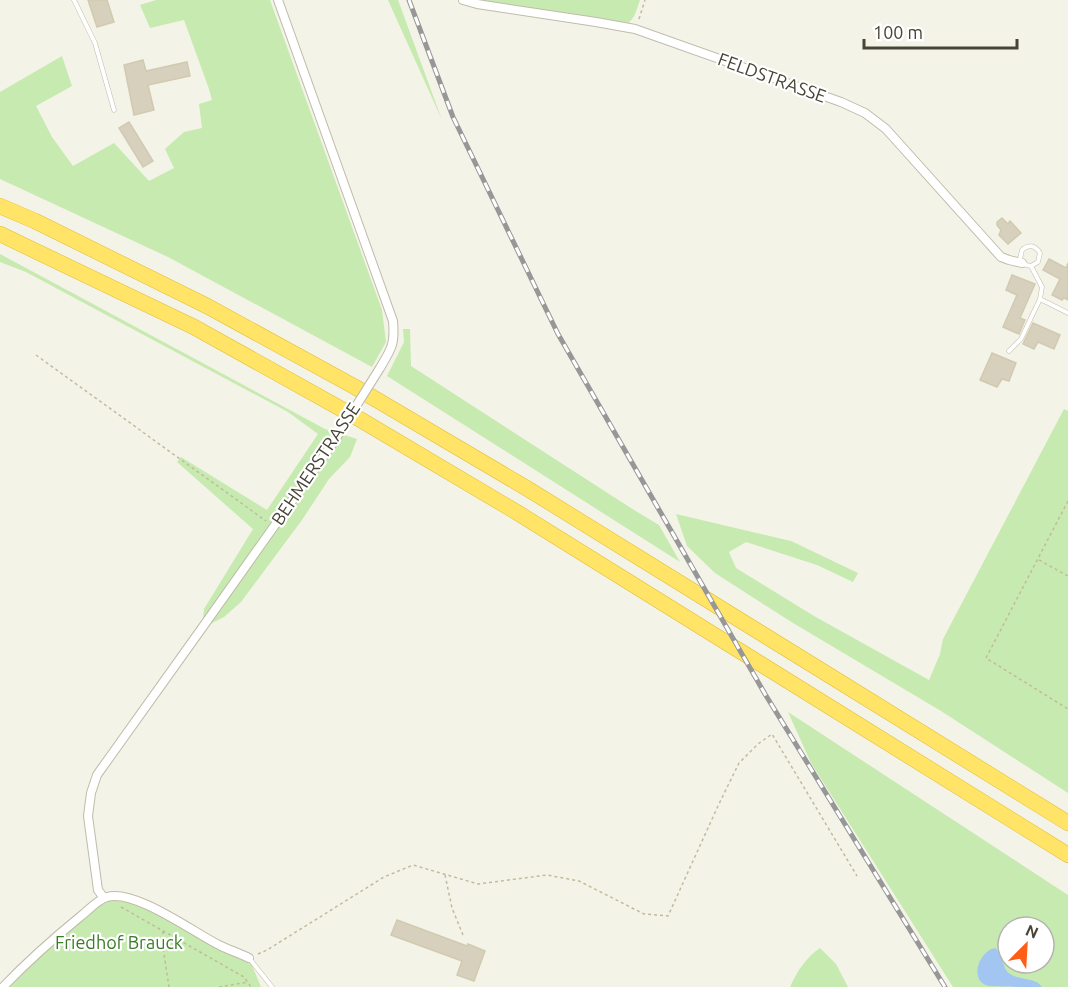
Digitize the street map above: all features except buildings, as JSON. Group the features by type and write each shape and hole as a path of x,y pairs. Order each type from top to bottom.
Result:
{"highway":[{"path":"0,206 207,306 355,387 528,489 1068,823"},
{"path":"0,234 194,327 361,420 528,519 1068,855"}],"street":[{"name":"BEHMERSTRASSE","path":"106,898 98,890 88,816 91,793 97,775 333,443 393,348 393,321 278,0"},
{"name":"FELDSTRASSE","path":"463,0 635,29 841,102 865,113 905,148 1001,257 1027,264"},
{"path":"3,987 74,922 106,898 121,897 138,901 249,958"}],"lane":[{"path":"74,0 95,44 114,110"},
{"path":"1009,351 1021,339 1040,299 1042,287 1027,264 1020,259 1025,247 1034,246 1040,253 1040,257 1038,262 1027,264"},
{"path":"1040,299 1068,313"},
{"path":"249,958 272,987"}],"path":[{"path":"635,29 645,0"},
{"path":"36,355 274,526"},
{"path":"1068,501 986,658 1068,709"},
{"path":"1038,559 1068,576"},
{"path":"249,958 267,950 384,878 413,866 478,884 546,874 579,880 644,914 668,916 739,763 772,734 857,876"},
{"path":"445,874 452,908 463,935"},
{"path":"106,898 244,977 251,987"},
{"path":"163,930 162,941 169,987"},
{"path":"219,987 249,982"}],"green space":[{"path":"156,0 270,0 382,310 386,342 372,367 168,257 0,179 0,92 62,56 72,86 36,106 52,137 73,166 114,143 149,181 174,168 165,149 184,132 202,128 199,104 212,100 184,20 150,28 140,5"},
{"path":"388,0 398,0 442,120"},
{"path":"472,0 640,0 634,16 627,24"},
{"path":"0,254 325,429 357,439 350,457 329,479 302,520 241,602 224,617 202,628 204,609 253,529 177,462 181,457 267,510 318,434 288,412 26,272 0,262"},
{"path":"403,329 410,329 411,366 659,525 680,562 387,376 404,342"},
{"path":"1064,409 1068,411 1068,793 941,711 793,623 715,573 687,546 676,514 791,541 858,573 853,582 817,565 746,542 729,552 736,568 814,616 929,680 940,654 943,639"},
{"path":"788,712 1068,895 1068,987 953,987 811,763"},
{"name":"Friedhof Brauck","path":"121,897 249,958 261,987 3,987 93,906"},
{"path":"820,948 836,964 848,987 790,987 802,965"}],"water":[{"path":"996,949 996,975 1012,975 1036,982 1042,987 989,986 983,983 977,973 978,966 984,954"}],"railway":[{"path":"409,0 453,117 558,334 765,694 945,987"}]}
